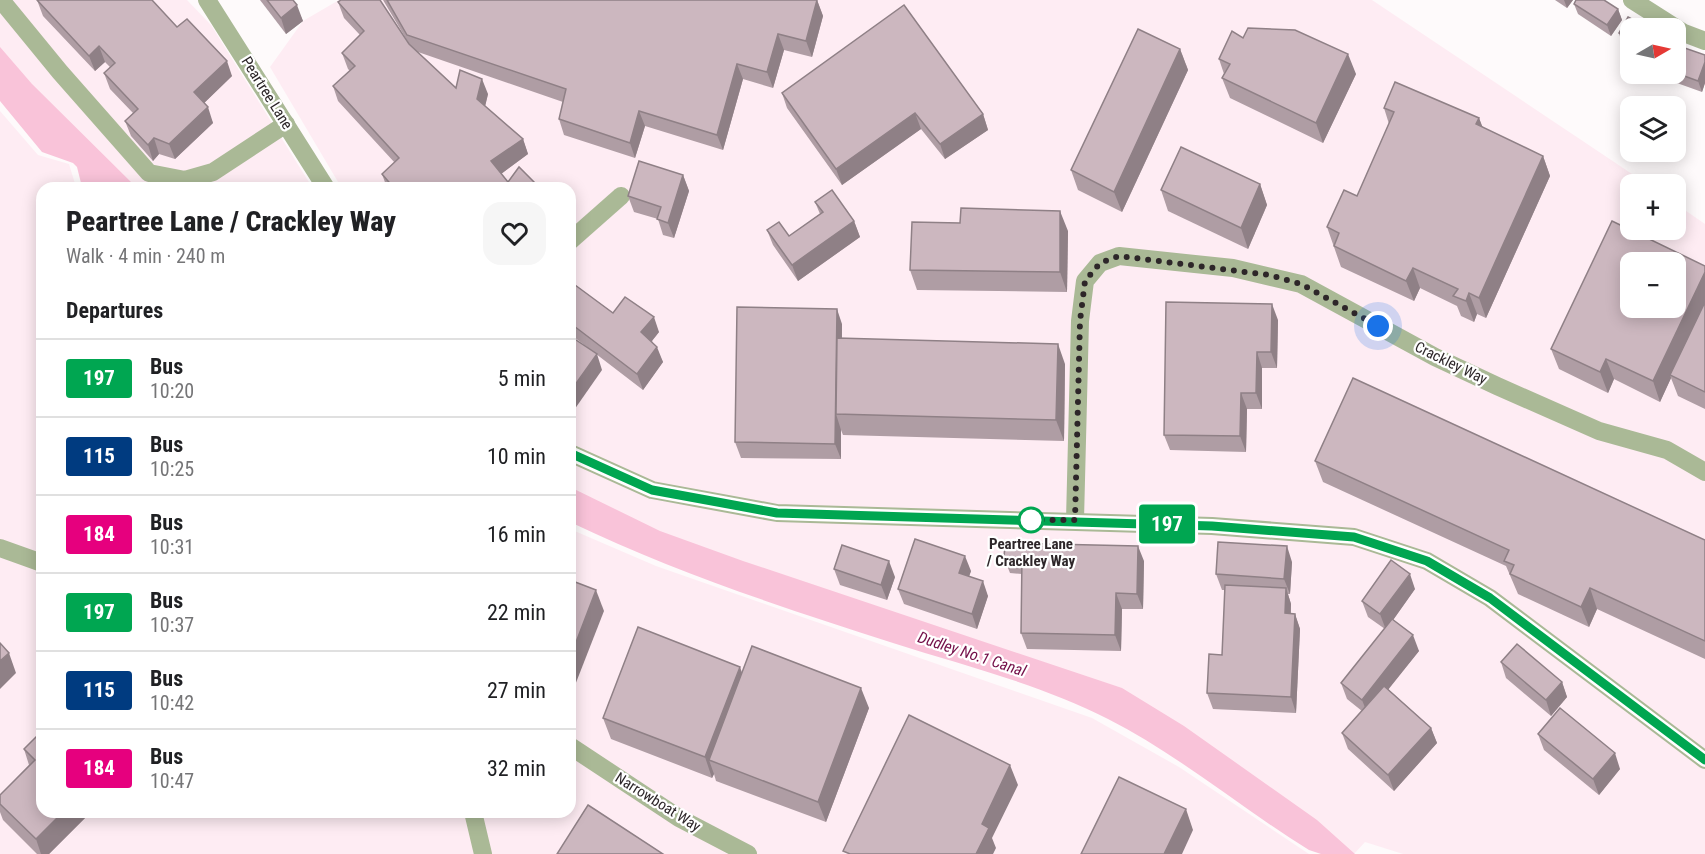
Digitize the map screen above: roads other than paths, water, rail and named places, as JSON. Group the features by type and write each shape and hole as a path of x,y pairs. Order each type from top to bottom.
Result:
{"street":[{"path":"2,0 60,72 149,173 185,180 213,172 286,124"},
{"name":"Peartree Lane","path":"207,0 322,182"},
{"path":"1632,0 1684,33 1705,41"},
{"path":"576,236 621,196"},
{"name":"Crackley Way","path":"1075,520 1080,321 1085,281 1100,263 1119,256 1233,268 1301,284 1436,357 1497,386 1599,431 1667,450 1705,472"},
{"path":"576,456 652,490 777,513 1221,526 1354,537 1427,561 1490,598 1705,760"},
{"path":"0,548 36,561"},
{"name":"Narrowboat Way","path":"576,750 679,818 748,854"},
{"path":"474,818 483,854"}],"water":[{"path":"0,47 32,84 131,182 81,182 77,167 73,163 42,152 0,101"},
{"name":"Dudley No.1 Canal","path":"576,490 660,531 1122,688 1184,726 1317,820 1355,854 1321,854 1309,850 1134,733 1056,696 1002,676 770,603 576,525"}],"place":[{"name":"Peartree Lane / Crackley Way","path":"1031,520"}]}
